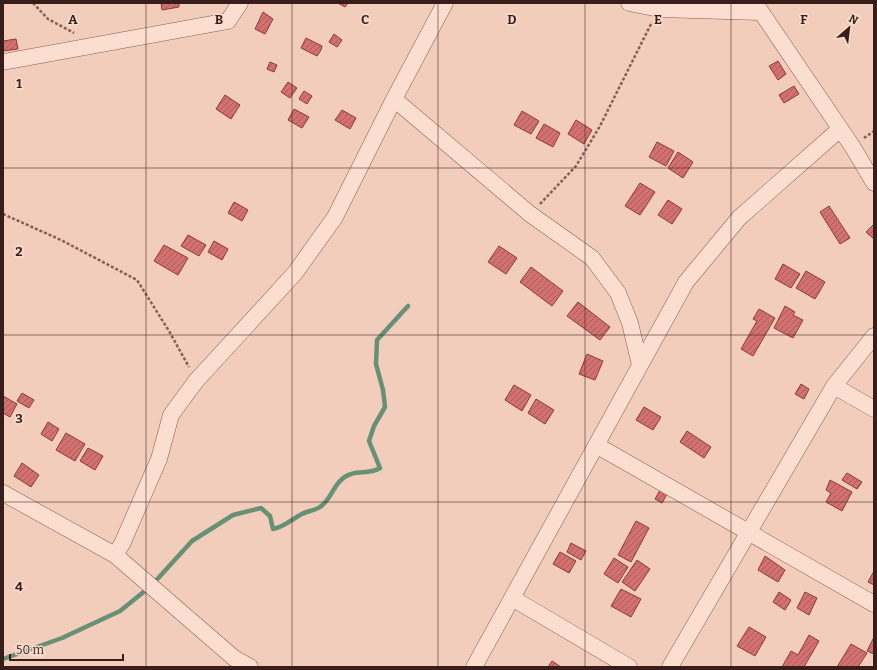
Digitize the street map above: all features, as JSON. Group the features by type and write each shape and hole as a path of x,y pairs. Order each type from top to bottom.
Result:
{"street":[{"path":"3,62 228,21 240,3"},
{"path":"114,554 122,544 159,460 171,415 196,381 295,273 335,217 394,99 445,3"},
{"path":"629,3 659,9 758,8 874,182"},
{"path":"394,99 530,214 592,258 618,293 630,323 640,365"},
{"path":"474,667 686,282 739,218 840,129"},
{"path":"670,667 834,386 874,336"},
{"path":"834,386 874,410"},
{"path":"596,445 874,604"},
{"path":"3,493 114,554 231,662 250,667"},
{"path":"512,598 629,667"}],"path":[{"path":"34,3 48,19 98,45"},
{"path":"530,214 576,166 600,126 659,9"},
{"path":"3,214 61,240 136,280 169,331 196,381"}],"building":[{"path":"161,3 179,3 179,7 162,10"},
{"path":"338,3 348,3 345,7"},
{"path":"263,12 273,19 265,34 255,29"},
{"path":"334,34 342,40 337,47 329,42"},
{"path":"306,38 322,46 317,56 301,48"},
{"path":"16,39 18,49 3,51 3,41"},
{"path":"778,61 786,74 778,80 769,66"},
{"path":"270,62 277,65 274,72 267,69"},
{"path":"288,82 297,88 290,98 281,92"},
{"path":"794,86 799,94 784,103 779,95"},
{"path":"304,91 312,96 307,104 299,99"},
{"path":"225,95 240,105 231,119 216,109"},
{"path":"294,109 309,117 302,128 288,120"},
{"path":"342,110 356,118 350,129 335,120"},
{"path":"522,111 539,121 531,134 514,125"},
{"path":"576,120 592,130 584,144 568,134"},
{"path":"544,124 560,133 553,147 536,138"},
{"path":"657,142 674,151 666,166 649,157"},
{"path":"678,152 693,162 683,178 668,168"},
{"path":"640,183 655,192 640,215 625,206"},
{"path":"668,200 682,209 672,224 658,215"},
{"path":"234,202 248,210 242,221 228,213"},
{"path":"829,206 850,238 840,244 820,212"},
{"path":"874,224 874,239 866,232"},
{"path":"188,235 206,245 199,256 181,246"},
{"path":"214,241 228,249 222,260 208,252"},
{"path":"164,245 188,258 178,275 154,261"},
{"path":"499,246 517,258 506,274 488,262"},
{"path":"783,264 800,274 791,288 775,279"},
{"path":"531,267 563,291 552,306 520,282"},
{"path":"806,271 825,282 815,299 796,288"},
{"path":"578,302 610,327 600,340 567,316"},
{"path":"785,306 795,312 793,315 803,320 793,338 774,328"},
{"path":"759,309 775,318 753,356 741,349 757,321 753,319"},
{"path":"587,354 603,361 595,380 579,374"},
{"path":"801,384 809,389 804,399 795,394"},
{"path":"514,385 531,395 522,411 505,400"},
{"path":"22,393 34,400 29,408 17,401"},
{"path":"3,396 17,404 10,417 3,413"},
{"path":"536,399 554,410 545,424 528,413"},
{"path":"644,407 661,417 653,430 636,420"},
{"path":"48,422 59,429 52,441 41,434"},
{"path":"687,431 711,447 704,458 680,442"},
{"path":"66,433 85,444 75,461 56,450"},
{"path":"88,448 103,456 95,470 80,461"},
{"path":"22,463 39,475 31,487 14,476"},
{"path":"847,473 862,482 857,489 842,480"},
{"path":"830,480 852,492 842,511 826,502 831,493 826,490"},
{"path":"660,490 667,494 662,503 655,499"},
{"path":"636,521 649,528 631,562 618,555"},
{"path":"571,543 586,551 581,560 567,552"},
{"path":"560,552 576,561 569,573 553,564"},
{"path":"765,556 785,570 778,582 758,570"},
{"path":"614,558 628,567 618,583 604,574"},
{"path":"637,560 650,569 635,591 622,582"},
{"path":"874,571 874,585 868,582"},
{"path":"621,589 641,599 631,617 611,606"},
{"path":"779,592 791,600 785,610 773,602"},
{"path":"805,592 817,598 809,615 797,608"},
{"path":"749,627 766,637 755,656 737,646"},
{"path":"809,635 819,641 804,667 782,667 791,651 798,655"},
{"path":"874,637 874,654 867,651"},
{"path":"851,644 867,653 858,667 837,667"},
{"path":"552,661 561,667 548,667"}],"waterway":[{"path":"3,659 62,638 120,611 151,586 192,541 233,515 261,508 270,516 273,529 277,528 302,514 320,507 328,499 340,481 345,477 351,474 372,471 380,468 369,441 374,426 385,407 383,390 376,364 377,340 408,306"}]}
